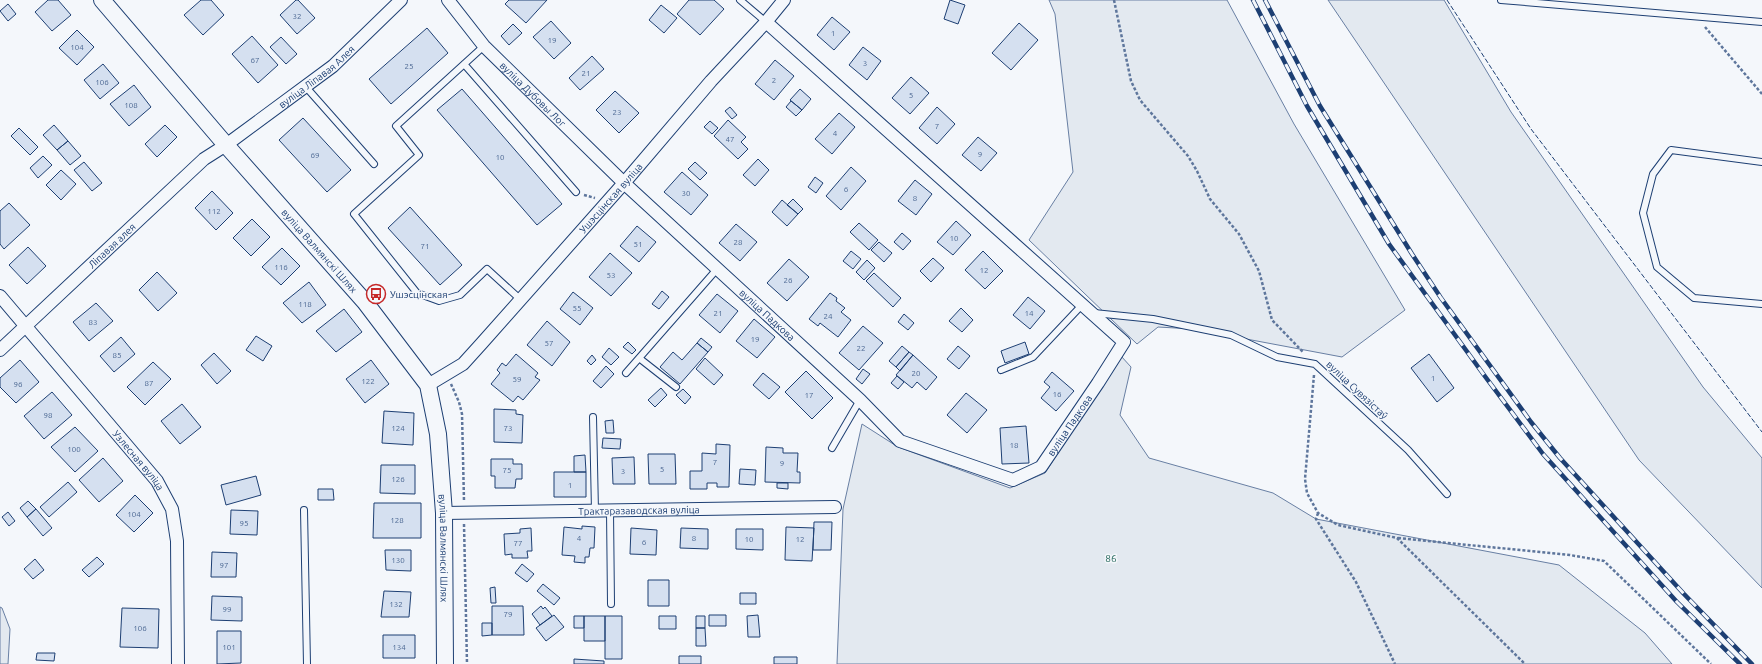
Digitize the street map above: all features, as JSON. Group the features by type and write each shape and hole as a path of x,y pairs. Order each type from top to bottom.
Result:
{"street":[{"name":"вуліца Валмянскі Шлях","path":"102,0 226,146 365,302 428,384 438,434 444,513 445,664"},
{"name":"вуліца Ліпавая Алея","path":"226,146 333,66 401,0"},
{"name":"вуліца Дубовы Лог","path":"448,0 484,46 624,184"},
{"name":"Ушэсцінская вуліца","path":"428,384 463,364 624,184 711,81 766,22 784,0"},
{"name":"вуліца Падкова","path":"624,184 718,268 860,400 900,441 1013,480 1041,467 1124,342 766,22"},
{"name":"Ліпавая алея","path":"0,350 204,159 226,146"},
{"name":"Узлесная вуліца","path":"0,296 157,481 172,509 177,541 178,664"},
{"name":"Трактаразаводская вуліца","path":"444,513 835,507"}],"lane":[{"path":"740,0 766,22"},
{"path":"1500,0 1762,22"},
{"path":"484,46 396,126 419,155 354,214 417,293 439,301 460,295 487,269 521,300"},
{"path":"464,64 576,192"},
{"path":"305,86 374,164"},
{"path":"1762,162 1671,150 1654,174 1643,213 1656,267 1694,298 1762,304"},
{"path":"626,373 718,268"},
{"path":"1001,370 1033,357 1087,308"},
{"name":"вуліца Сувязістаў","path":"1087,308 1231,335 1277,356 1315,364 1408,450 1446,494"},
{"path":"639,358 676,387"},
{"path":"832,448 860,400"},
{"path":"593,417 595,511"},
{"path":"304,510 307,664"},
{"path":"610,511 611,604"}],"path":[{"path":"1114,0 1131,81 1140,100 1188,156 1210,199 1240,234 1259,271 1272,320 1315,364 1305,479 1307,493 1318,514 1338,525 1398,538 1570,555 1604,561 1711,664"},
{"path":"1696,16 1762,94"},
{"path":"576,192 607,202"},
{"path":"1318,514 1316,519 1356,582 1395,664"},
{"path":"1398,538 1525,664"}],"green space":[{"path":"1049,0 1227,0 1294,124 1405,310 1342,357 1193,329 1158,327 1137,344 1029,240 1073,172 1055,14"},
{"path":"1328,0 1444,0 1511,112 1703,387 1762,458 1762,588 1639,460"},
{"name":"86","path":"1121,356 1131,367 1120,415 1149,458 1273,493 1316,519 1559,565 1645,633 1672,664 837,664 843,509 862,424 898,447 1010,488 1045,473"},
{"path":"0,607 2,608 10,629 8,664 0,664"}],"building":[{"path":"48,0 58,0 71,15 52,31 35,12"},
{"path":"201,0 211,0 224,15 203,35 184,15"},
{"path":"296,0 298,0 315,18 297,34 280,15"},
{"path":"509,0 547,0 526,23 505,4"},
{"path":"689,0 714,0 724,9 700,35 677,14"},
{"path":"950,0 965,5 958,24 944,19"},
{"path":"8,4 16,14 8,21 0,11"},
{"path":"661,5 677,18 664,33 649,20"},
{"path":"832,17 850,32 834,50 817,35"},
{"path":"551,21 571,43 554,59 533,37"},
{"path":"1019,23 1038,40 1011,70 992,53"},
{"path":"513,24 522,33 509,45 501,36"},
{"path":"427,28 448,53 391,104 369,79"},
{"path":"77,30 94,47 77,65 59,48"},
{"path":"252,36 278,65 258,83 232,54"},
{"path":"281,37 297,54 286,64 270,47"},
{"path":"863,47 881,61 867,80 849,65"},
{"path":"592,56 604,69 580,90 569,78"},
{"path":"775,60 794,76 774,100 755,84"},
{"path":"103,64 119,83 100,99 84,80"},
{"path":"911,77 929,93 910,114 892,98"},
{"path":"134,85 151,107 129,126 110,104"},
{"path":"462,89 562,204 537,225 437,110"},
{"path":"800,89 811,99 802,110 790,100"},
{"path":"615,91 639,113 619,133 596,110"},
{"path":"791,101 802,110 796,116 786,107"},
{"path":"730,107 737,115 732,119 725,111"},
{"path":"937,107 955,124 937,144 919,128"},
{"path":"839,113 855,127 832,154 815,139"},
{"path":"303,118 351,170 327,192 279,140"},
{"path":"728,120 746,137 741,142 748,149 738,159 714,136"},
{"path":"710,121 718,128 712,134 704,127"},
{"path":"54,125 68,141 57,150 43,135"},
{"path":"165,125 177,137 157,157 145,144"},
{"path":"19,128 38,147 30,155 11,136"},
{"path":"978,137 997,153 981,171 962,155"},
{"path":"68,141 81,156 70,165 57,150"},
{"path":"43,156 52,165 38,178 30,168"},
{"path":"758,159 769,170 755,186 743,175"},
{"path":"84,162 102,183 92,191 74,170"},
{"path":"695,162 707,173 700,180 688,169"},
{"path":"851,167 866,181 841,210 826,196"},
{"path":"61,170 76,184 61,200 46,185"},
{"path":"682,172 708,195 691,215 664,192"},
{"path":"815,177 823,183 816,193 808,187"},
{"path":"915,180 932,194 916,215 898,201"},
{"path":"212,191 233,213 216,230 195,208"},
{"path":"793,199 803,209 798,214 787,205"},
{"path":"782,200 798,214 787,226 772,212"},
{"path":"9,203 30,225 4,249 0,244 0,211"},
{"path":"410,207 462,265 440,285 388,228"},
{"path":"252,219 270,237 251,256 233,238"},
{"path":"956,221 971,235 953,255 937,242"},
{"path":"859,223 878,240 869,250 850,232"},
{"path":"736,224 757,242 740,261 719,243"},
{"path":"637,226 656,242 639,262 620,246"},
{"path":"902,233 911,241 903,250 894,242"},
{"path":"879,242 892,253 884,262 871,250"},
{"path":"28,247 46,266 27,284 9,265"},
{"path":"282,248 300,266 281,285 262,267"},
{"path":"851,251 861,259 853,269 843,261"},
{"path":"983,251 1003,271 985,289 965,270"},
{"path":"610,253 632,273 611,296 589,277"},
{"path":"933,258 944,268 931,282 920,271"},
{"path":"789,259 809,277 787,301 767,283"},
{"path":"867,260 875,268 864,280 856,272"},
{"path":"157,272 177,293 158,311 139,290"},
{"path":"874,273 901,298 893,307 866,281"},
{"path":"309,282 326,305 302,323 283,303"},
{"path":"662,291 669,297 659,309 652,304"},
{"path":"573,292 593,308 580,325 560,309"},
{"path":"830,293 837,298 836,301 845,308 841,312 851,320 838,337 820,323 818,326 809,319"},
{"path":"717,294 738,311 720,333 699,315"},
{"path":"1028,297 1045,311 1030,329 1013,315"},
{"path":"96,303 113,321 89,341 73,322"},
{"path":"961,308 973,320 962,332 949,321"},
{"path":"344,309 362,332 336,352 316,331"},
{"path":"904,314 914,323 908,330 898,322"},
{"path":"754,319 775,337 757,358 736,341"},
{"path":"547,321 570,342 552,366 527,345"},
{"path":"863,326 883,343 859,370 839,353"},
{"path":"256,336 272,346 263,361 246,350"},
{"path":"121,337 135,354 114,372 100,356"},
{"path":"701,338 712,347 708,352 697,343"},
{"path":"628,342 636,350 632,354 623,347"},
{"path":"1025,342 1029,354 1005,363 1001,351"},
{"path":"697,343 708,352 680,384 660,367 673,352 682,360"},
{"path":"902,346 909,352 896,367 889,361"},
{"path":"958,346 970,356 959,369 947,359"},
{"path":"609,348 619,357 611,365 602,357"},
{"path":"909,352 913,355 900,371 896,367"},
{"path":"214,353 231,371 217,384 201,365"},
{"path":"516,354 538,373 535,377 540,380 523,400 518,396 513,402 491,384 500,373 497,370 502,363 506,366"},
{"path":"1429,354 1454,388 1437,402 1411,368"},
{"path":"592,355 596,360 591,365 587,361"},
{"path":"913,355 937,377 926,390 917,382 912,388 896,375"},
{"path":"705,358 723,375 714,385 696,369"},
{"path":"20,360 39,382 16,403 0,387 0,378"},
{"path":"371,360 389,384 365,403 346,379"},
{"path":"153,362 171,379 145,405 127,387"},
{"path":"606,366 614,374 601,388 593,381"},
{"path":"863,369 870,374 862,384 856,379"},
{"path":"806,371 833,398 812,419 785,392"},
{"path":"1052,372 1074,391 1056,411 1041,398 1050,387 1044,382"},
{"path":"763,373 780,387 769,399 753,385"},
{"path":"897,376 904,382 898,389 891,383"},
{"path":"661,388 667,395 655,407 648,400"},
{"path":"683,389 691,397 685,404 676,395"},
{"path":"52,392 72,415 44,439 24,416"},
{"path":"966,393 987,410 967,433 947,415"},
{"path":"182,404 201,427 180,444 161,421"},
{"path":"494,409 516,410 516,414 523,415 522,443 494,442"},
{"path":"384,411 414,413 413,445 382,443"},
{"path":"613,420 614,433 606,433 605,421"},
{"path":"1026,426 1029,463 1002,464 1000,428"},
{"path":"75,427 98,451 75,472 51,447"},
{"path":"603,438 621,439 620,449 602,448"},
{"path":"716,444 730,445 729,487 717,487 717,483 707,483 707,489 690,489 690,471 702,471 702,453 716,454"},
{"path":"766,447 783,448 783,453 798,453 797,472 800,472 800,483 765,482"},
{"path":"648,454 675,454 676,484 649,484"},
{"path":"585,455 586,472 574,472 574,456"},
{"path":"634,457 635,484 613,484 612,458"},
{"path":"103,458 123,481 99,502 79,480"},
{"path":"491,459 513,459 513,464 522,464 522,479 516,479 515,488 495,488 495,476 491,476"},
{"path":"381,465 415,465 415,494 380,493"},
{"path":"740,469 756,470 755,485 739,484"},
{"path":"554,472 586,472 586,497 554,497"},
{"path":"256,476 261,495 226,505 221,485"},
{"path":"68,482 77,492 49,517 40,507"},
{"path":"777,483 788,483 788,489 777,488"},
{"path":"318,489 333,489 334,500 318,500"},
{"path":"135,495 153,513 134,532 116,515"},
{"path":"28,501 36,509 27,517 20,508"},
{"path":"374,503 421,503 421,538 373,538"},
{"path":"36,509 52,528 43,536 27,517"},
{"path":"231,510 258,511 257,535 230,534"},
{"path":"8,512 15,521 9,526 2,517"},
{"path":"814,522 832,522 831,550 813,550"},
{"path":"582,526 595,527 594,548 590,548 589,557 585,557 585,563 574,562 575,556 562,555 564,527 582,529"},
{"path":"786,527 814,528 812,561 785,560"},
{"path":"531,528 532,551 527,551 528,558 512,558 512,554 505,555 504,534 520,533 520,529"},
{"path":"631,528 657,530 656,555 630,554"},
{"path":"681,528 708,529 708,549 680,548"},
{"path":"736,529 763,529 763,550 736,549"},
{"path":"385,550 411,550 411,571 386,570"},
{"path":"212,552 237,553 236,577 211,577"},
{"path":"97,557 104,564 89,577 82,570"},
{"path":"35,559 44,570 33,579 24,569"},
{"path":"522,564 534,574 527,582 515,573"},
{"path":"648,580 669,580 669,606 648,606"},
{"path":"543,584 560,598 554,605 537,591"},
{"path":"495,587 496,603 491,603 490,588"},
{"path":"384,591 411,592 409,617 381,617"},
{"path":"740,593 756,593 756,604 740,604"},
{"path":"212,596 242,597 242,621 211,620"},
{"path":"492,606 523,606 524,635 492,635"},
{"path":"541,606 543,609 545,607 552,616 540,625 532,614"},
{"path":"122,608 159,609 158,648 120,647"},
{"path":"554,615 564,627 546,641 536,628"},
{"path":"709,615 726,615 726,626 709,626"},
{"path":"758,615 760,637 748,637 747,616"},
{"path":"574,616 584,616 584,628 574,628"},
{"path":"584,616 605,616 605,641 584,641"},
{"path":"605,616 622,616 622,659 605,659"},
{"path":"659,616 676,616 676,629 659,629"},
{"path":"696,616 705,616 705,628 696,628"},
{"path":"482,623 492,623 492,635 482,636"},
{"path":"696,628 705,628 706,646 696,646"},
{"path":"217,631 241,631 241,663 217,664"},
{"path":"383,635 415,635 415,658 383,658"},
{"path":"37,653 55,653 54,661 36,660"},
{"path":"679,656 701,656 701,664 679,664"},
{"path":"774,657 797,657 797,664 774,664"},
{"path":"574,659 604,661 604,664 574,664"}],"railway":[{"path":"1253,0 1307,106 1389,244 1484,375 1543,454 1677,602 1740,664"},
{"path":"1265,0 1320,106 1412,254 1441,298 1531,422 1560,458 1684,594 1752,664"}],"fence":[{"path":"1447,0 1531,129 1762,432"}],"place":[{"name":"Ушэсцінская","path":"376,294"}]}
